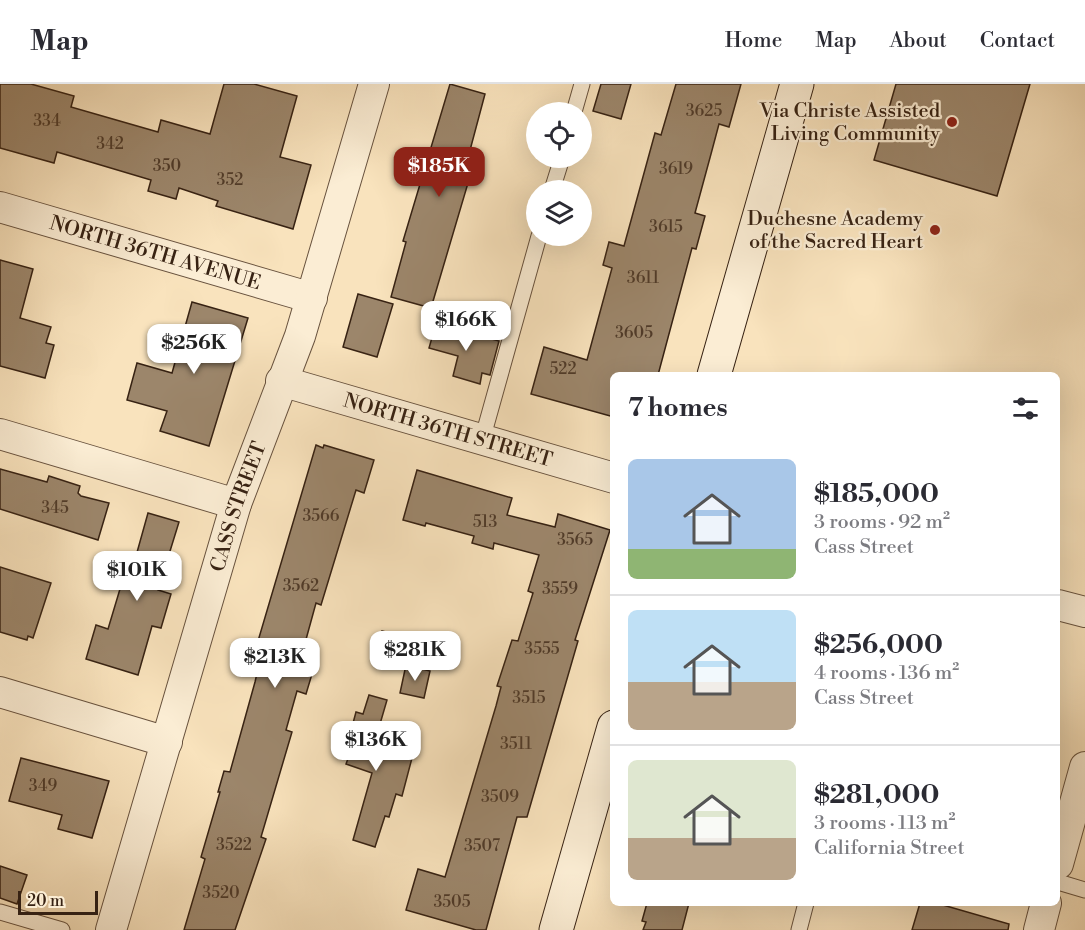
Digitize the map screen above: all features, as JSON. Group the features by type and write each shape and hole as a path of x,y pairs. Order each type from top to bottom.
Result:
{"street":[{"name":"CASS STREET","path":"111,930 236,504 312,298 374,84"},
{"path":"715,372 797,84"},
{"name":"NORTH 36TH AVENUE","path":"0,207 312,298"},
{"name":"NORTH 36TH STREET","path":"281,381 610,477"},
{"path":"0,434 236,504"},
{"path":"1060,605 1085,612"},
{"path":"0,692 166,742"},
{"path":"555,930 610,741"},
{"path":"1060,849 1065,810 1085,767"},
{"path":"1039,930 1045,906"}],"lane":[{"path":"577,102 582,84"},
{"path":"482,440 536,246"},
{"path":"1060,883 1085,890"},
{"path":"799,930 805,906"},
{"path":"0,912 62,930"}],"building":[{"path":"0,84 31,84 74,96 71,107 158,132 161,120 210,134 224,84 254,84 297,96 280,157 311,165 293,229 216,206 218,201 179,188 176,199 148,191 151,180 57,152 54,163 0,148"},
{"path":"450,84 485,94 469,154 476,156 431,308 391,297 406,242 403,241"},
{"path":"601,84 631,84 621,119 593,111"},
{"path":"676,84 741,84 729,127 719,124 695,213 705,216 696,249 692,248 659,372 610,372 610,416 531,394 544,347 587,360 612,268 603,265 609,242 624,246 655,133 661,135"},
{"name":"Via Christe Assisted Living Community","path":"896,84 1030,84 997,196 874,160"},
{"path":"0,260 33,269 20,318 51,327 46,343 54,345 45,378 0,366"},
{"path":"358,294 393,304 377,357 343,347"},
{"path":"192,302 248,318 209,446 160,431 167,411 127,400 137,363 172,373"},
{"path":"436,324 499,341 490,375 482,373 480,384 453,376 458,356 429,348"},
{"path":"316,445 323,448 324,445 374,460 364,493 356,490 321,605 316,603 299,665 305,666 303,671 312,674 306,694 297,691 286,730 292,732 261,837 266,839 235,930 184,930 205,859 201,857 224,771 230,772 255,682 264,643 258,641"},
{"path":"0,469 47,482 49,476 80,486 78,493 81,496 109,503 98,540 0,509"},
{"path":"417,470 512,498 507,515 555,527 558,514 610,530 575,640 578,641 527,817 517,817 486,930 476,930 406,910 418,869 445,877 496,706 501,687 497,686 512,640 518,641 533,593 528,591 539,555 494,543 493,549 472,543 474,536 426,523 425,526 403,520"},
{"path":"148,513 179,522 158,590 171,594 161,628 152,626 138,675 86,659 96,625 108,629 123,579 129,581"},
{"path":"0,567 51,583 33,638 28,636 27,640 0,632"},
{"path":"382,631 409,638 402,667 375,660"},
{"path":"406,665 430,671 424,698 400,693"},
{"path":"369,695 387,700 373,748 412,758 402,796 396,794 389,817 385,816 375,847 353,840 372,773 346,764 355,740 349,738 356,712 363,714"},
{"path":"21,758 109,781 92,838 58,829 62,815 9,801"},
{"path":"0,866 27,875 17,904 0,898"},
{"path":"646,906 688,906 682,930 643,930 646,922 642,921"},
{"path":"919,906 946,906 1009,924 1008,930 912,930"}],"place":[{"name":"Via Christe Assisted Living Community","path":"952,122"},
{"name":"Duchesne Academy of the Sacred Heart","path":"935,230"}]}
